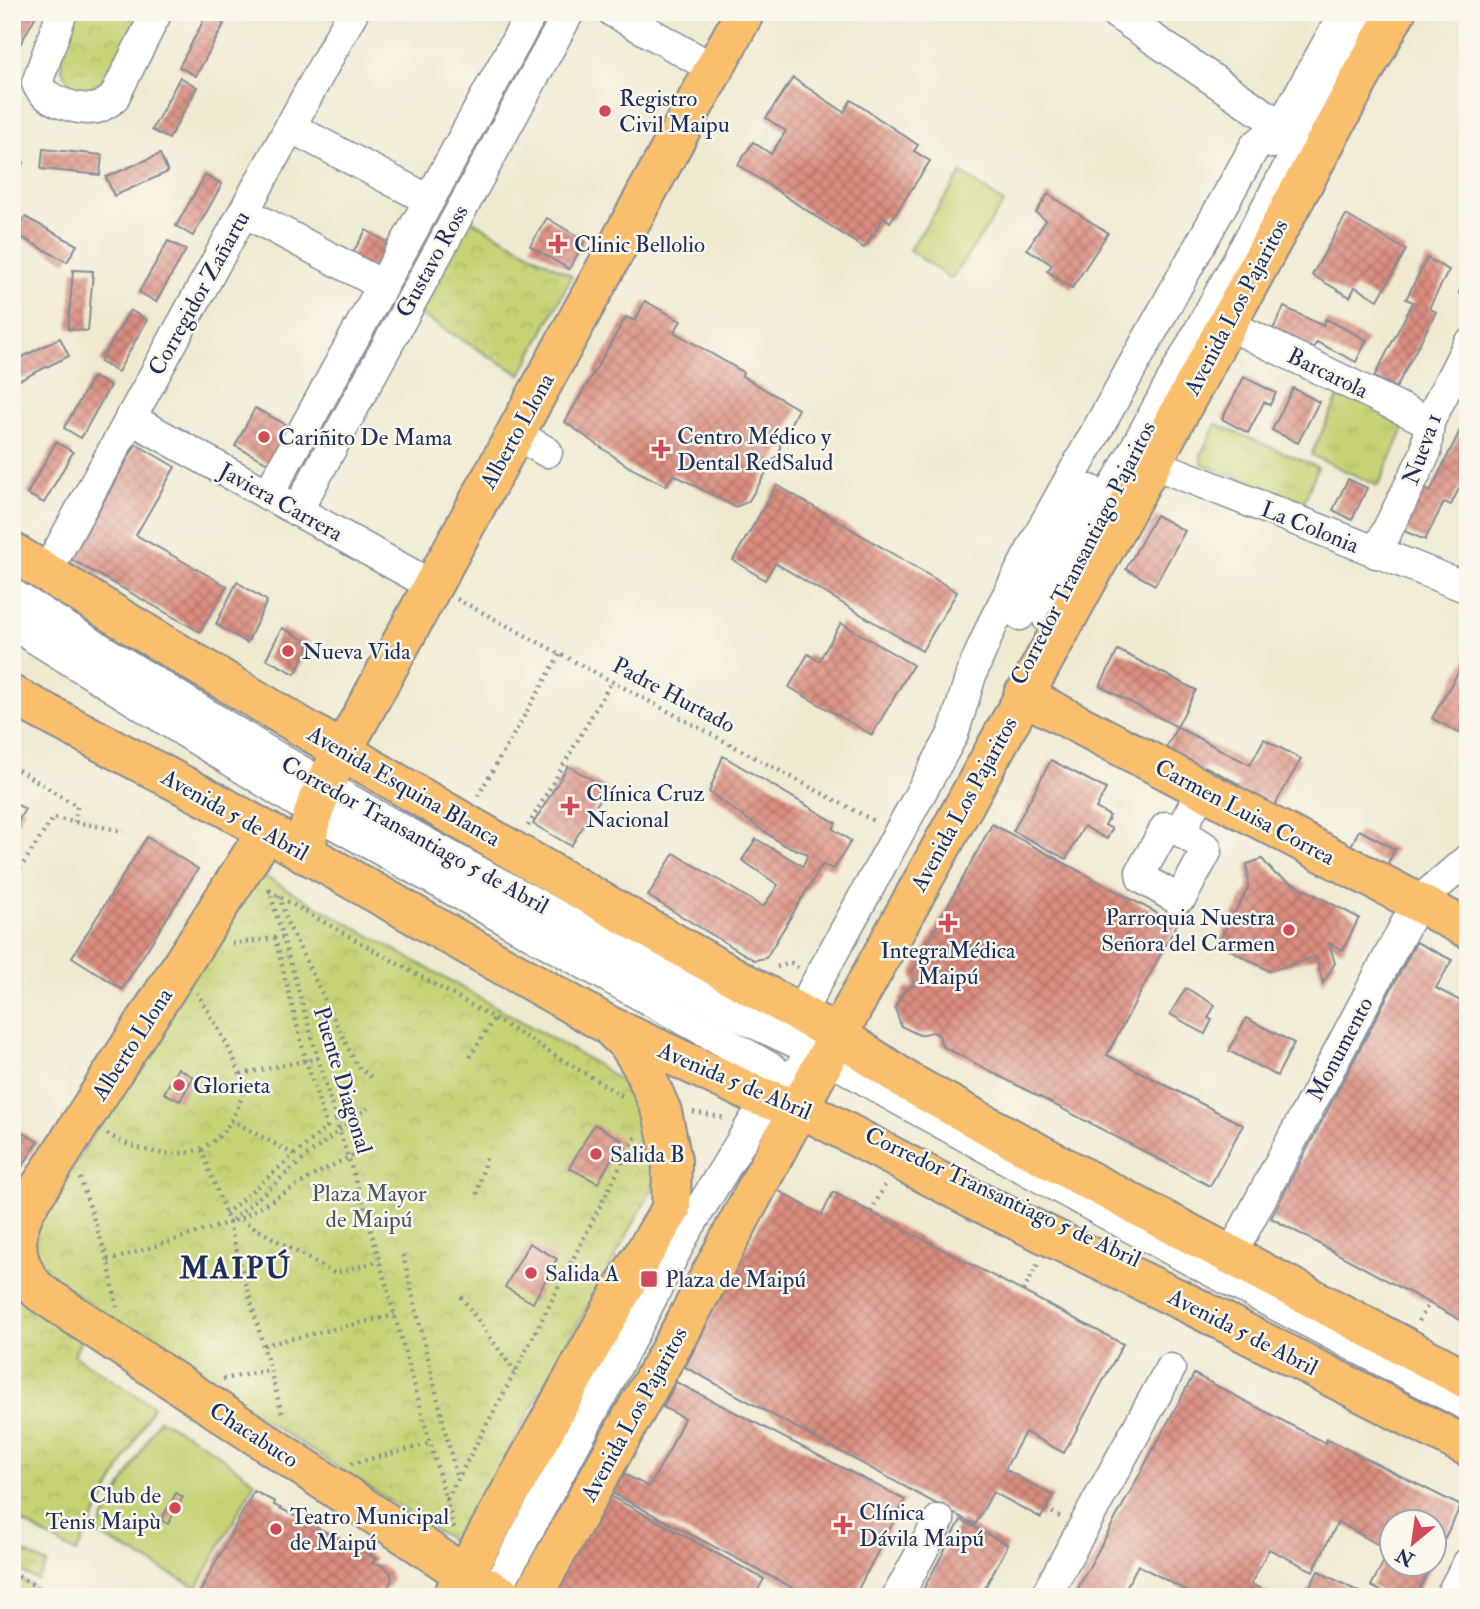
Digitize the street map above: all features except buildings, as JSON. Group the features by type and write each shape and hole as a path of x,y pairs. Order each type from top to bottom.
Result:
{"main road":[{"name":"Alberto Llona","path":"307,855 307,837 319,799 343,751 433,586 531,443 745,12"},
{"name":"Avenida Los Pajaritos","path":"532,1597 688,1317 800,1064 1023,695 1396,12"},
{"name":"Avenida Esquina Blanca","path":"12,552 514,851 800,1064"},
{"name":"Avenida 5 de Abril","path":"12,695 268,831 608,1025 910,1083 1468,1380"},
{"name":"Carmen Luisa Correa","path":"1023,695 1468,929"},
{"name":"Alberto Llona","path":"15,1259 21,1219 268,831"},
{"path":"608,1025 628,1044 642,1066 662,1112 671,1160 671,1209"},
{"name":"Avenida 5 de Abril","path":"800,1064 814,1115 977,1201 1193,1306 1468,1447"},
{"name":"Avenida Los Pajaritos","path":"481,1591 629,1278 671,1209"},
{"name":"Chacabuco","path":"15,1259 41,1293 304,1468 481,1591"}],"street":[{"path":"62,12 37,83 39,91 63,103 99,108 113,99 157,12"},
{"name":"Corregidor Zañartu","path":"46,573 353,12"},
{"name":"Gustavo Ross","path":"268,495 532,12"},
{"name":"Gustavo Ross","path":"297,510 569,12"},
{"path":"613,12 715,69"},
{"path":"1114,12 1269,118 1300,161 1299,191"},
{"name":"Avenida Los Pajaritos","path":"671,1209 710,1161 800,1064 898,834 953,734 972,673 993,623 1047,520 1255,146 1281,85 1322,12"},
{"path":"1269,118 1345,12"},
{"name":"Corredor Transantiago Pajaritos","path":"481,1591 608,1383 684,1235 753,1122 800,1064 983,750 1090,531 1373,12"},
{"path":"290,127 429,200"},
{"path":"244,212 382,285"},
{"name":"Barcarola","path":"1227,324 1429,422"},
{"name":"Nueva 1","path":"1376,553 1426,452 1429,422 1468,345"},
{"name":"Javiera Carrera","path":"130,418 433,586"},
{"name":"La Colonia","path":"1152,463 1468,588"},
{"name":"Corredor Transantiago 5 de Abril","path":"12,594 319,799"},
{"name":"Corredor Transantiago 5 de Abril","path":"12,624 319,799 729,1010 800,1064 840,1119 989,1195 1106,1244 1468,1426"},
{"path":"1186,835 1208,793"},
{"name":"Monumento","path":"1231,1255 1417,903 1468,859"},
{"name":"Corredor Transantiago 5 de Abril","path":"800,1064 901,1101 1253,1294 1468,1406"},
{"path":"1231,1255 1253,1294"},
{"path":"1045,1597 1170,1369"},
{"path":"897,1597 939,1520"},
{"path":"1450,1597 1468,1563"}],"path":[{"name":"Padre Hurtado","path":"433,586 898,834"},
{"path":"463,821 560,654"},
{"path":"514,851 612,681"},
{"path":"12,766 77,806 75,822"},
{"path":"12,881 53,818 124,831"},
{"name":"Puente Diagonal","path":"267,883 367,1216 447,1499 457,1480"},
{"path":"269,891 494,1018 624,1098"},
{"path":"279,896 288,923 357,1066 371,1077"},
{"path":"225,1214 327,1127 306,1061 275,939"},
{"path":"107,1133 128,1146 168,1154 202,1150 223,1133 231,1120 243,1090 241,1074 195,989"},
{"path":"470,1057 494,1018"},
{"path":"241,1074 318,1059"},
{"path":"229,1223 368,1108"},
{"path":"231,1120 295,1155"},
{"path":"457,1480 642,1124"},
{"path":"202,1150 229,1223 264,1345 304,1468 432,1443"},
{"path":"61,1154 80,1177 108,1261 125,1349"},
{"path":"108,1261 240,1219 355,1154"},
{"path":"477,1194 486,1157"},
{"path":"871,1212 887,1183"},
{"path":"240,1219 334,1273 380,1261"},
{"path":"402,1255 457,1480"},
{"path":"1023,1291 1038,1264"},
{"path":"461,1297 515,1372"},
{"path":"1419,1321 1429,1303"},
{"path":"264,1345 395,1315"},
{"path":"12,1573 55,1597"}],"green space":[{"path":"75,12 144,12 104,91 87,96 74,87 62,69 63,48"},
{"path":"962,173 1004,203 951,279 909,250"},
{"path":"467,218 572,276 521,375 414,311"},
{"path":"1343,387 1409,418 1378,486 1311,455"},
{"path":"1216,424 1318,467 1304,502 1202,464 1201,454"},
{"name":"Plaza Mayor de Maipú","path":"257,872 590,1060 637,1092 663,1170 457,1544 222,1393 43,1272 36,1262 35,1228"},
{"path":"12,1285 84,1334 74,1355 153,1406 76,1553 12,1516"},
{"name":"Club de Tenis Maipù","path":"159,1419 204,1444 255,1482 197,1588 96,1533"},
{"path":"16,1548 47,1564 37,1580 12,1567 12,1554"},
{"path":"12,1575 52,1597 12,1597"}],"place":[{"name":"Registro Civil Maipu","path":"605,111"},
{"name":"Clinic Bellolio","path":"558,244"},
{"name":"Cariñito De Mama","path":"264,437"},
{"name":"Centro Médico y Dental RedSalud","path":"661,449"},
{"name":"Nueva Vida","path":"288,651"},
{"name":"Clínica Cruz Nacional","path":"570,806"},
{"name":"IntegraMédica Maipú","path":"948,923"},
{"name":"Parroquia Nuestra Señora del Carmen","path":"1289,930"},
{"name":"Glorieta","path":"179,1085"},
{"name":"Salida B","path":"596,1154"},
{"name":"Salida A","path":"531,1273"},
{"name":"Plaza de Maipú","path":"649,1279"},
{"name":"Club de Tenis Maipù","path":"175,1508"},
{"name":"Clínica Dávila Maipú","path":"843,1525"},
{"name":"Teatro Municipal de Maipú","path":"276,1529"}],"district":[{"name":"MAIPÚ","path":"236,1268"}]}
